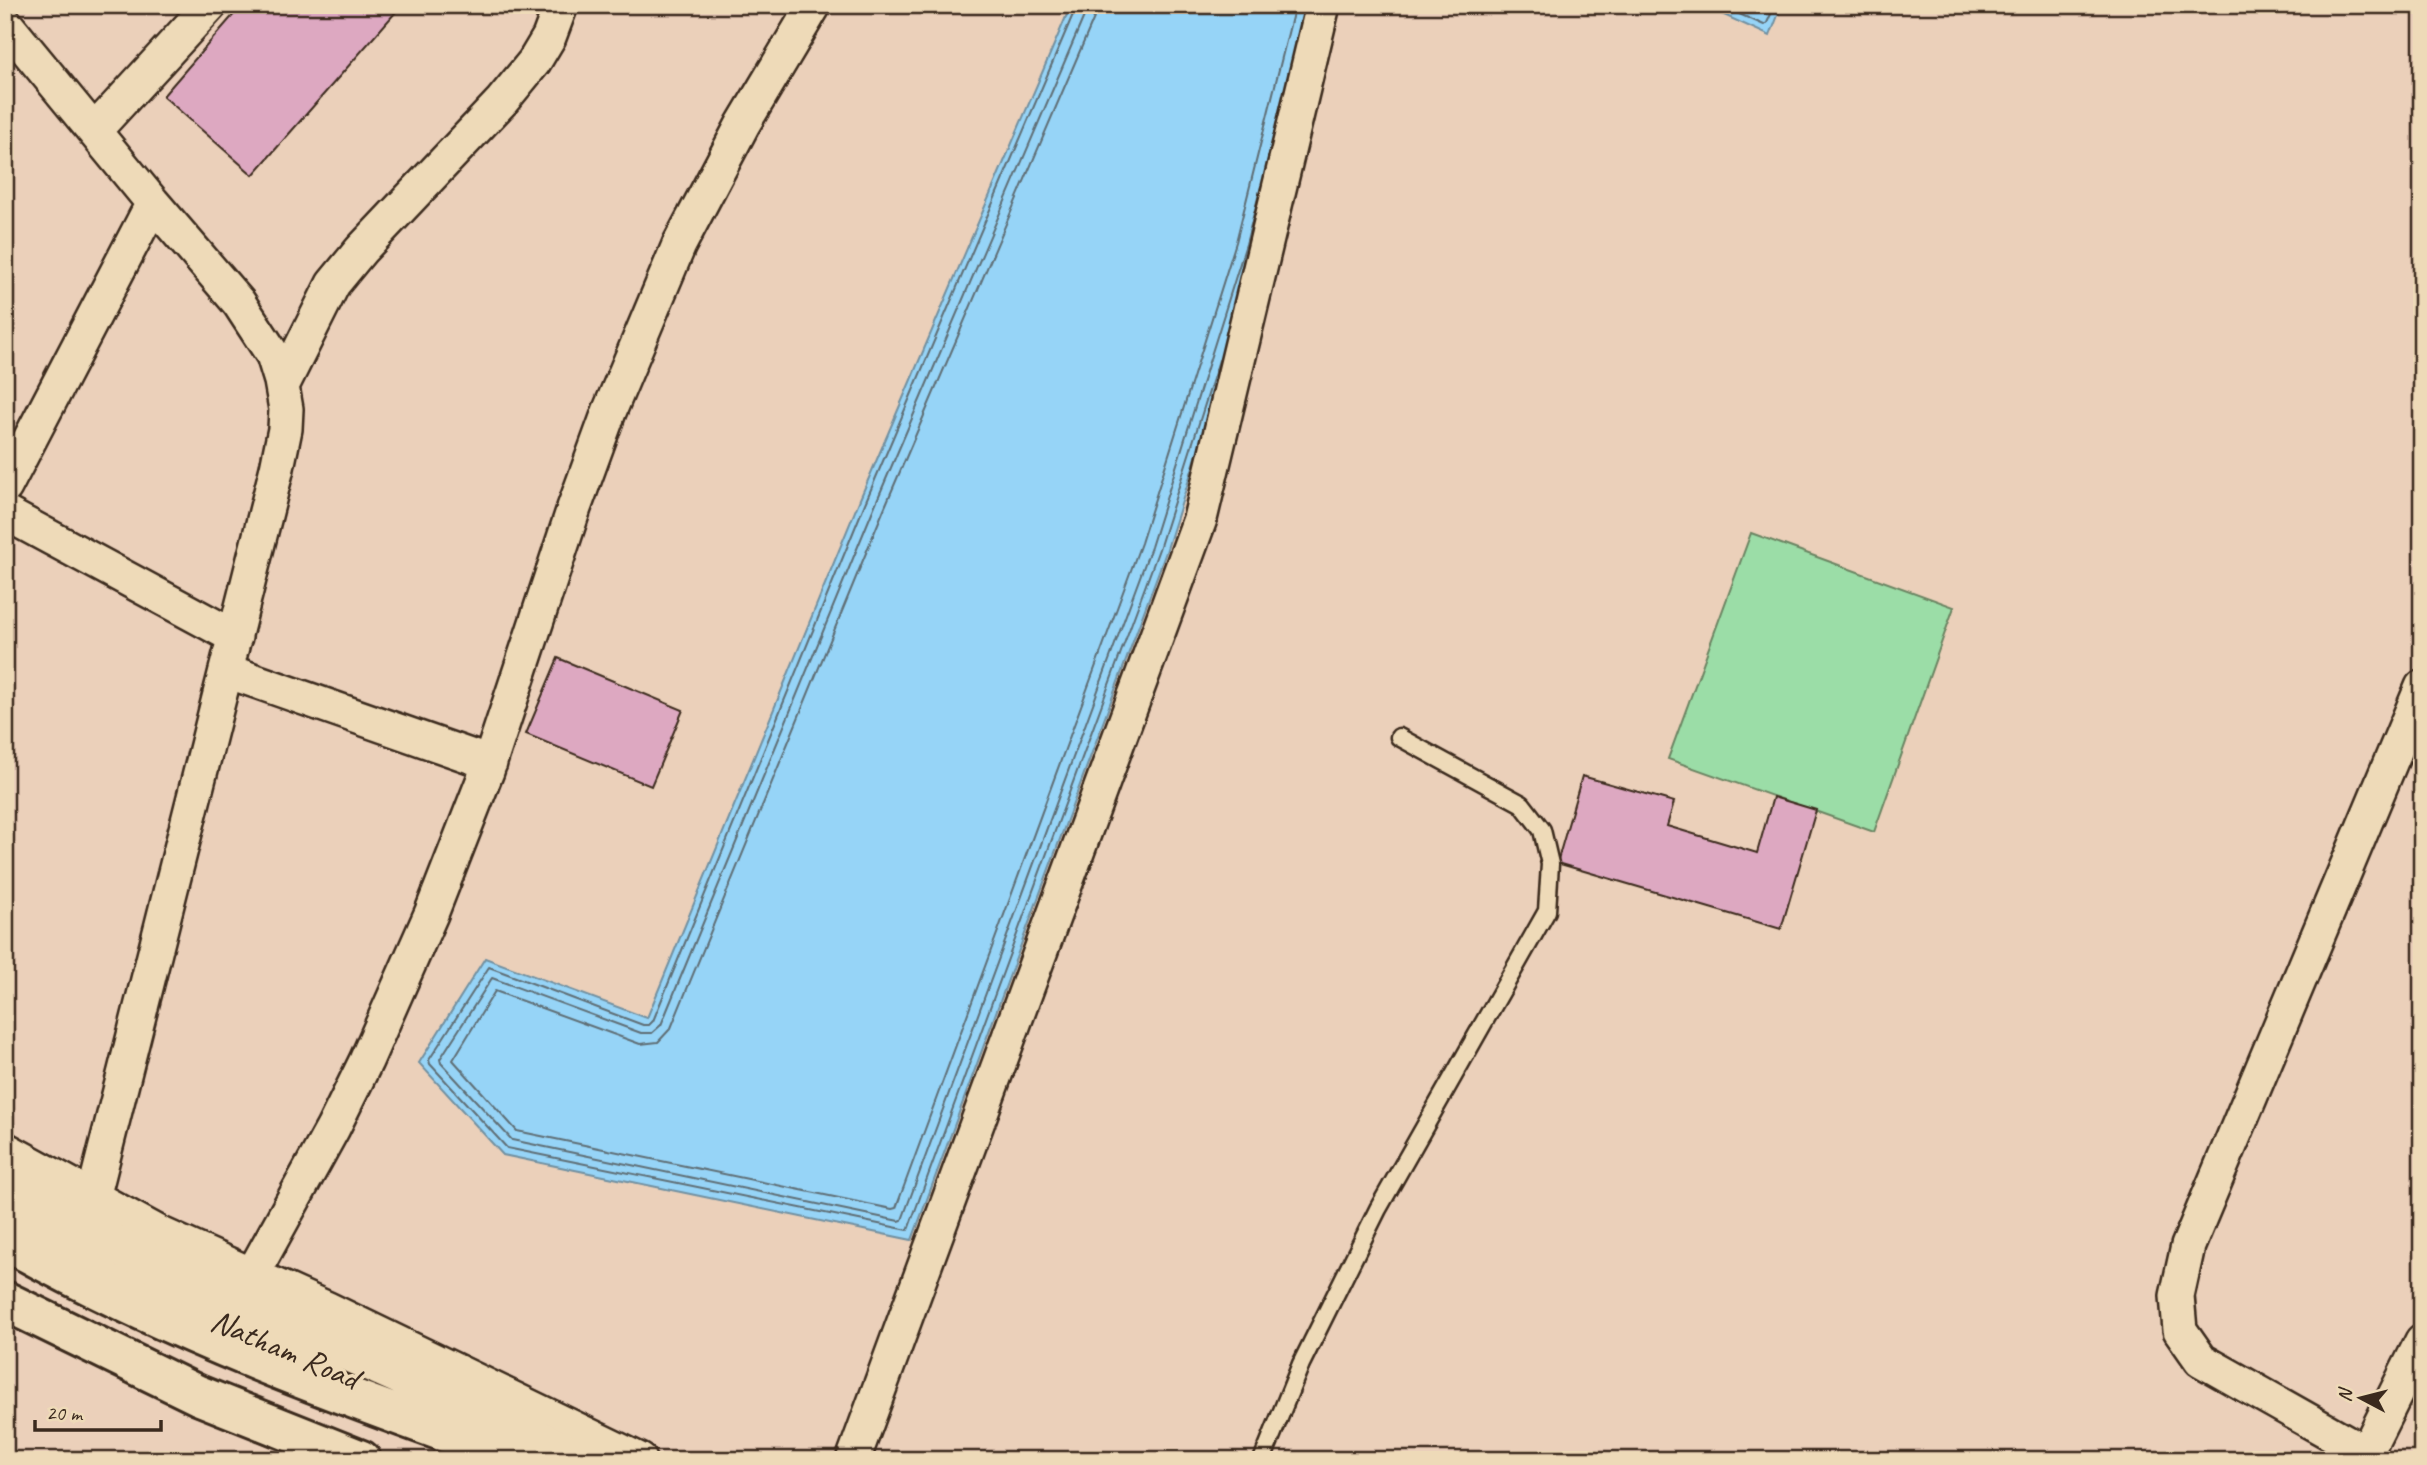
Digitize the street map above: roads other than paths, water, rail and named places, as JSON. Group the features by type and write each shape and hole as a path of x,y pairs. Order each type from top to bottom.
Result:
{"main road":[{"path":"5,1183 95,1233 183,1276 437,1390 576,1460"},
{"name":"Natham Road","path":"5,1216 115,1275 293,1355 576,1460"},
{"path":"5,1240 115,1296 237,1352 523,1460"},
{"path":"5,1301 198,1395 361,1460"},
{"path":"5,1318 115,1373 255,1436 318,1460"}],"street":[{"path":"93,131 210,5"},
{"path":"282,386 333,284 361,250 502,101 534,62 550,37 561,5"},
{"path":"252,1275 333,1128 392,1007 463,836 490,762 574,508 609,412 680,245 743,124 814,5"},
{"path":"853,1460 1200,519 1323,5"},
{"path":"5,23 239,303 273,355 286,410 282,442 227,671 93,1198"},
{"path":"5,487 153,203"},
{"path":"5,513 235,637"},
{"path":"227,671 490,762"},
{"path":"2420,1349 2364,1456 2201,1360 2180,1330 2177,1296 2188,1246 2422,687"},
{"path":"5,1149 159,1233 387,1337 640,1460"}],"lane":[{"path":"1262,1460 1301,1364 1378,1209 1548,911 1550,864 1542,830 1522,804 1399,737"}],"water":[{"path":"1071,5 1322,5 1262,249 1166,552 912,1240 503,1155 419,1063 485,958 647,1018 860,499"},
{"path":"1702,5 1782,5 1770,36"}]}
